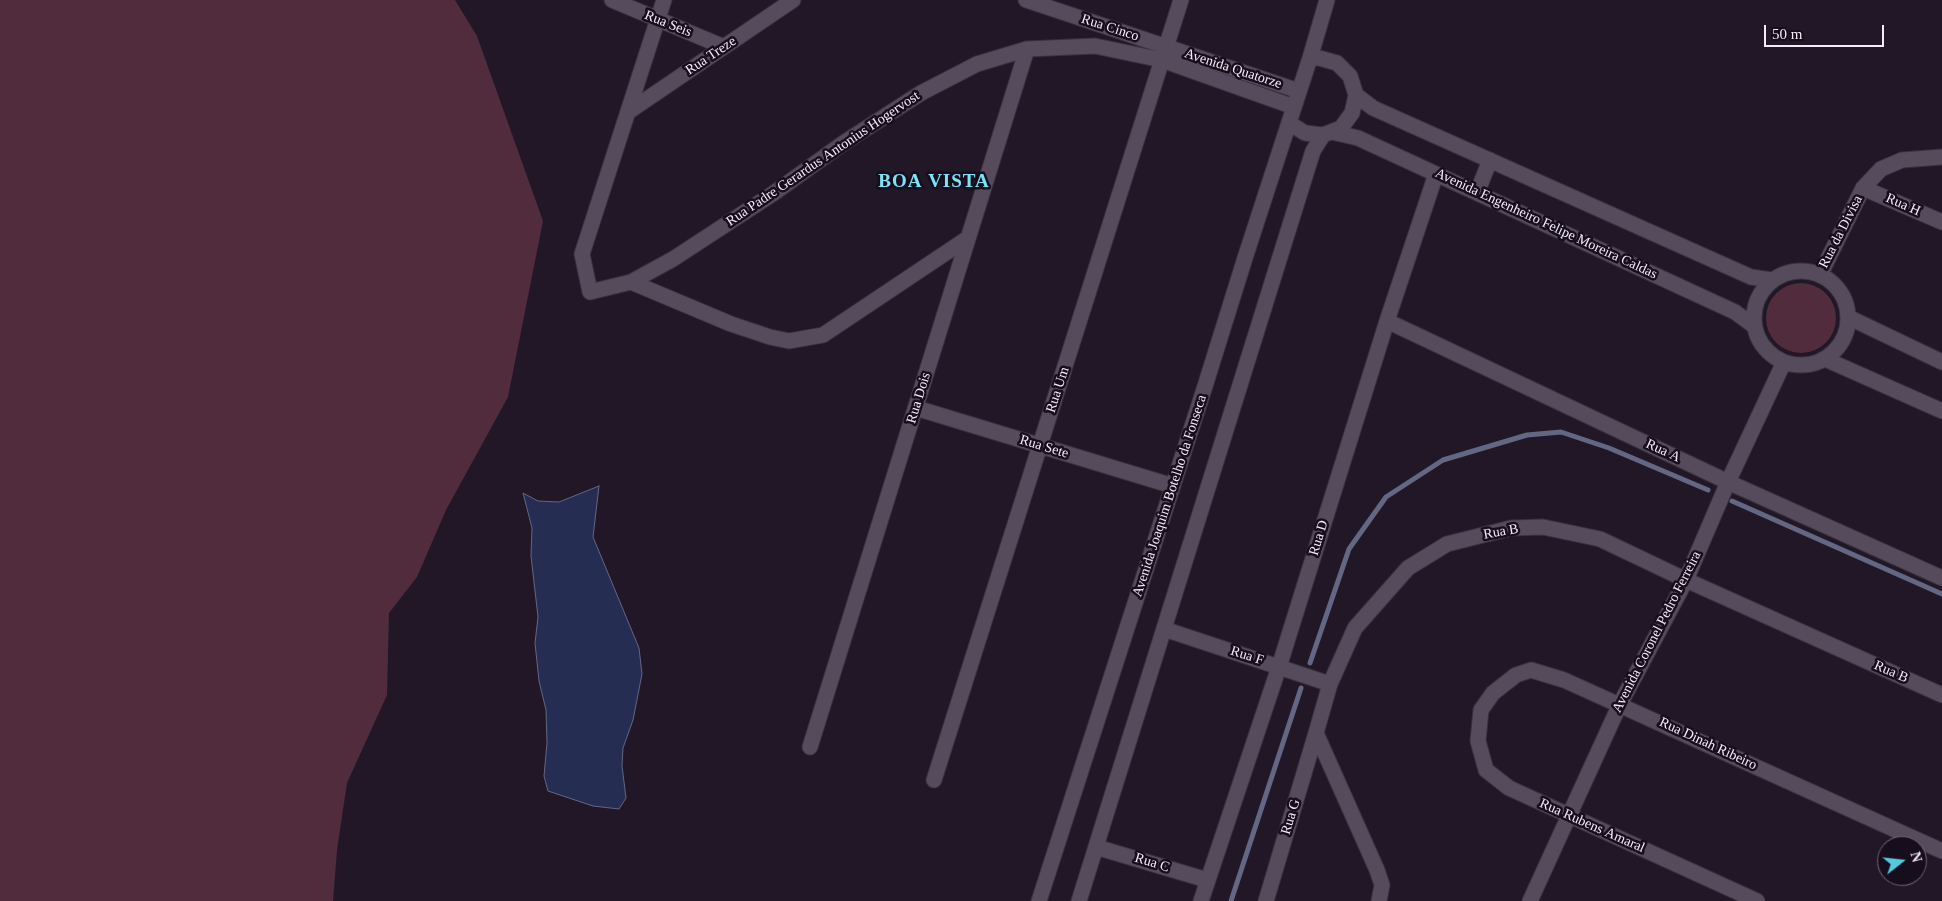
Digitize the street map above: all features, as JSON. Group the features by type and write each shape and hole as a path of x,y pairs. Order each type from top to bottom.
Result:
{"street":[{"name":"Rua Seis","path":"612,0 724,47"},
{"path":"628,112 664,0"},
{"name":"Rua Treze","path":"628,112 793,0"},
{"name":"Rua Cinco","path":"1026,0 1164,53"},
{"name":"Rua Um","path":"934,780 1181,0"},
{"path":"1300,91 1327,0"},
{"name":"Rua Padre Gerardus Antonius Hogervost","path":"628,112 582,254 590,292 631,282 673,259 774,193 844,142 921,93 977,64 1027,49 1095,46 1164,53 1294,107"},
{"name":"Rua Dois","path":"810,748 1027,49"},
{"name":"Avenida Quatorze","path":"1164,53 1300,91"},
{"path":"1079,901 1313,151 1328,134 1341,128 1352,113 1356,94 1350,76 1337,63 1319,58 1310,58"},
{"name":"Avenida Joaquim Botelho da Fonseca","path":"1039,901 1300,91"},
{"path":"1356,94 1373,108 1751,277 1772,280"},
{"name":"Avenida Engenheiro Felipe Moreira Caldas","path":"1289,123 1305,133 1358,138 1735,312 1754,326 1760,342 1770,354 1784,362"},
{"name":"Rua da Divisa","path":"1820,275 1864,188 1881,169 1902,160 1942,157"},
{"path":"1477,192 1490,160"},
{"name":"Rua D","path":"1200,901 1279,667 1387,320 1436,174"},
{"name":"Rua H","path":"1864,188 1942,222"},
{"path":"631,282 731,324 770,337 789,341 809,339 823,335 968,238"},
{"path":"1754,326 1754,313 1757,301 1763,289 1772,280 1783,274 1808,271 1832,282 1846,304 1847,330 1842,342 1834,352 1824,359 1811,364 1797,366 1784,362"},
{"path":"1848,318 1942,362"},
{"name":"Rua A","path":"1387,320 1728,482 1942,578"},
{"path":"1824,359 1942,411"},
{"name":"Avenida Coronel Pedro Ferreira","path":"1530,901 1620,704 1686,580 1728,482 1784,362"},
{"name":"Rua Sete","path":"916,408 1173,486"},
{"name":"Rua B","path":"1316,733 1330,684 1355,628 1408,568 1447,544 1511,528 1543,527 1600,539 1686,580 1942,695"},
{"name":"Rua F","path":"1164,629 1330,684"},
{"name":"Rua Dinah Ribeiro","path":"1481,710 1493,692 1516,676 1531,670 1564,680 1942,851"},
{"name":"Rua Rubens Amaral","path":"1481,710 1478,740 1486,770 1509,788 1757,901"},
{"path":"1316,733 1377,870 1382,885 1379,901"},
{"name":"Rua G","path":"1266,901 1316,733"},
{"name":"Rua C","path":"1096,847 1208,880"}],"shaded area":[{"path":"0,0 455,0 477,36 543,221 508,397 446,510 417,577 389,613 387,695 347,783 337,850 333,901 0,901"},
{"path":"1794,283 1808,283 1821,289 1830,298 1836,311 1834,331 1826,343 1808,353 1794,353 1781,347 1772,338 1766,325 1766,311 1772,298 1781,289"}],"water":[{"path":"599,486 593,537 639,648 642,674 633,720 623,748 622,766 626,798 619,809 593,806 548,791 544,776 547,743 546,710 539,681 535,643 538,617 531,556 532,528 523,493 538,501 559,502"}],"waterway":[{"path":"1310,663 1349,549 1386,497 1443,460 1527,435 1561,432 1609,448 1708,490"},
{"path":"1732,501 1942,594"},
{"path":"1231,901 1301,688"}],"district":[{"name":"BOA VISTA","path":"934,182"}]}
